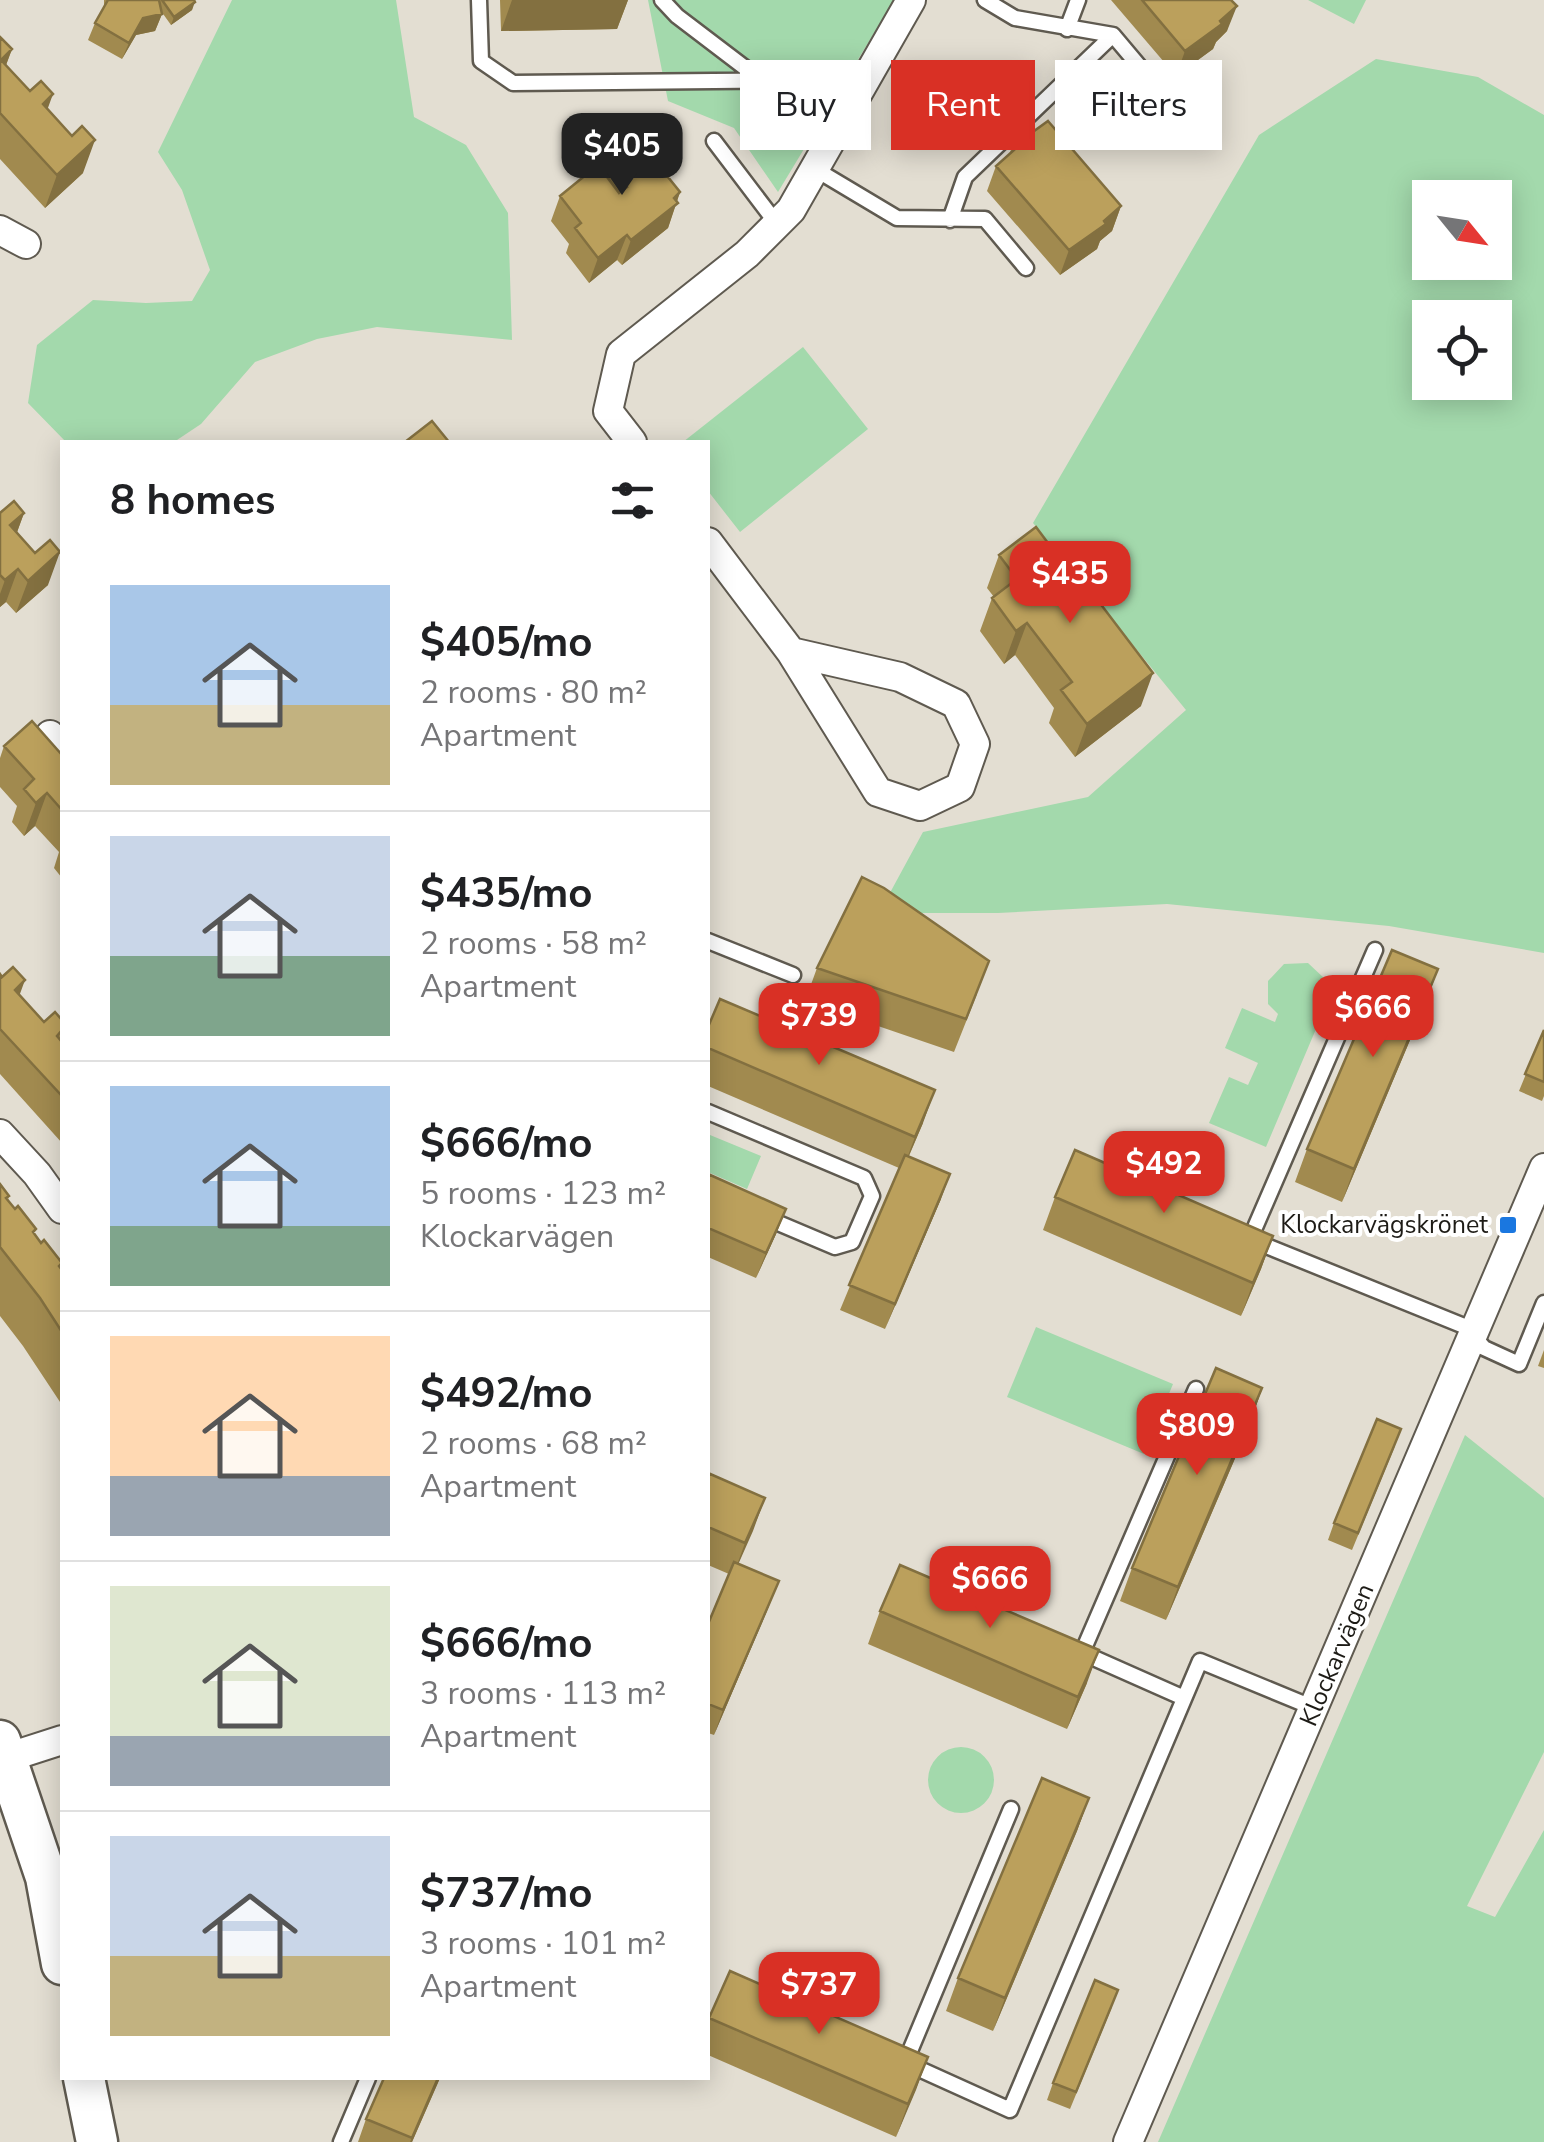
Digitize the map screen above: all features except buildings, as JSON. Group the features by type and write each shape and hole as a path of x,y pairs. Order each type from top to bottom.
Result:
{"street":[{"path":"871,70 911,0"},
{"path":"630,440 608,411 621,354 747,254 791,210 825,150"},
{"path":"0,230 26,244"},
{"path":"710,545 790,652 878,792 920,806 960,787 975,744 956,704 900,677 790,652"},
{"path":"0,1134 60,1206"},
{"name":"Klockarvägen","path":"1128,2142 1544,1168"},
{"path":"60,1740 2,1753 46,1877 60,1953"},
{"path":"84,2080 97,2142"}],"lane":[{"path":"479,0 481,61 512,83 740,80"},
{"path":"662,0 740,63"},
{"path":"985,0 1015,18 1113,36 1134,60"},
{"path":"1067,30 1078,0"},
{"path":"950,220 965,177 1113,36"},
{"path":"714,140 777,224"},
{"path":"814,169 897,218 985,219 1026,268"},
{"path":"710,943 793,975"},
{"path":"1250,1239 1375,950"},
{"path":"710,1113 864,1178 872,1196 852,1242 835,1247 744,1208"},
{"path":"1231,1231 1298,1262 1464,1326 1484,1348 1519,1364 1544,1303"},
{"path":"1082,1652 1196,1388"},
{"path":"1064,1645 1184,1698"},
{"path":"888,2056 1010,2110 1200,1662 1314,1708"},
{"path":"905,2063 1012,1809"},
{"path":"341,2142 367,2080"}],"green space":[{"path":"232,0 396,0 414,117 466,145 508,213 512,340 377,327 317,339 255,362 201,424 177,440 64,440 28,403 37,345 93,300 192,301 210,270 182,190 158,152"},
{"path":"648,0 894,0 858,60 740,60 740,137 734,128 668,101"},
{"path":"1308,0 1366,0 1354,24"},
{"path":"1376,59 1478,77 1544,115 1544,953 1389,926 1167,904 998,913 879,913 923,832 1088,797 1186,710 1033,523 1259,135"},
{"path":"749,150 803,150 778,192"},
{"path":"803,347 868,429 740,532 710,494 710,440 686,440"},
{"path":"1308,963 1325,979 1327,1003 1266,1147 1209,1123 1229,1077 1248,1085 1258,1063 1225,1048 1242,1008 1275,1022 1278,1014 1268,1004 1268,981 1284,964"},
{"path":"710,1135 761,1156 747,1189 710,1173"},
{"path":"1036,1327 1173,1384 1144,1454 1007,1397"},
{"path":"1465,1435 1544,1498 1544,1752 1467,1906 1495,1917 1544,1830 1544,2142 1158,2142"},
{"path":"961,1747 984,1757 994,1780 984,1803 961,1813 938,1803 928,1780 938,1757"}],"place":[{"name":"Klockarvägskrönet","path":"1508,1225"}]}
